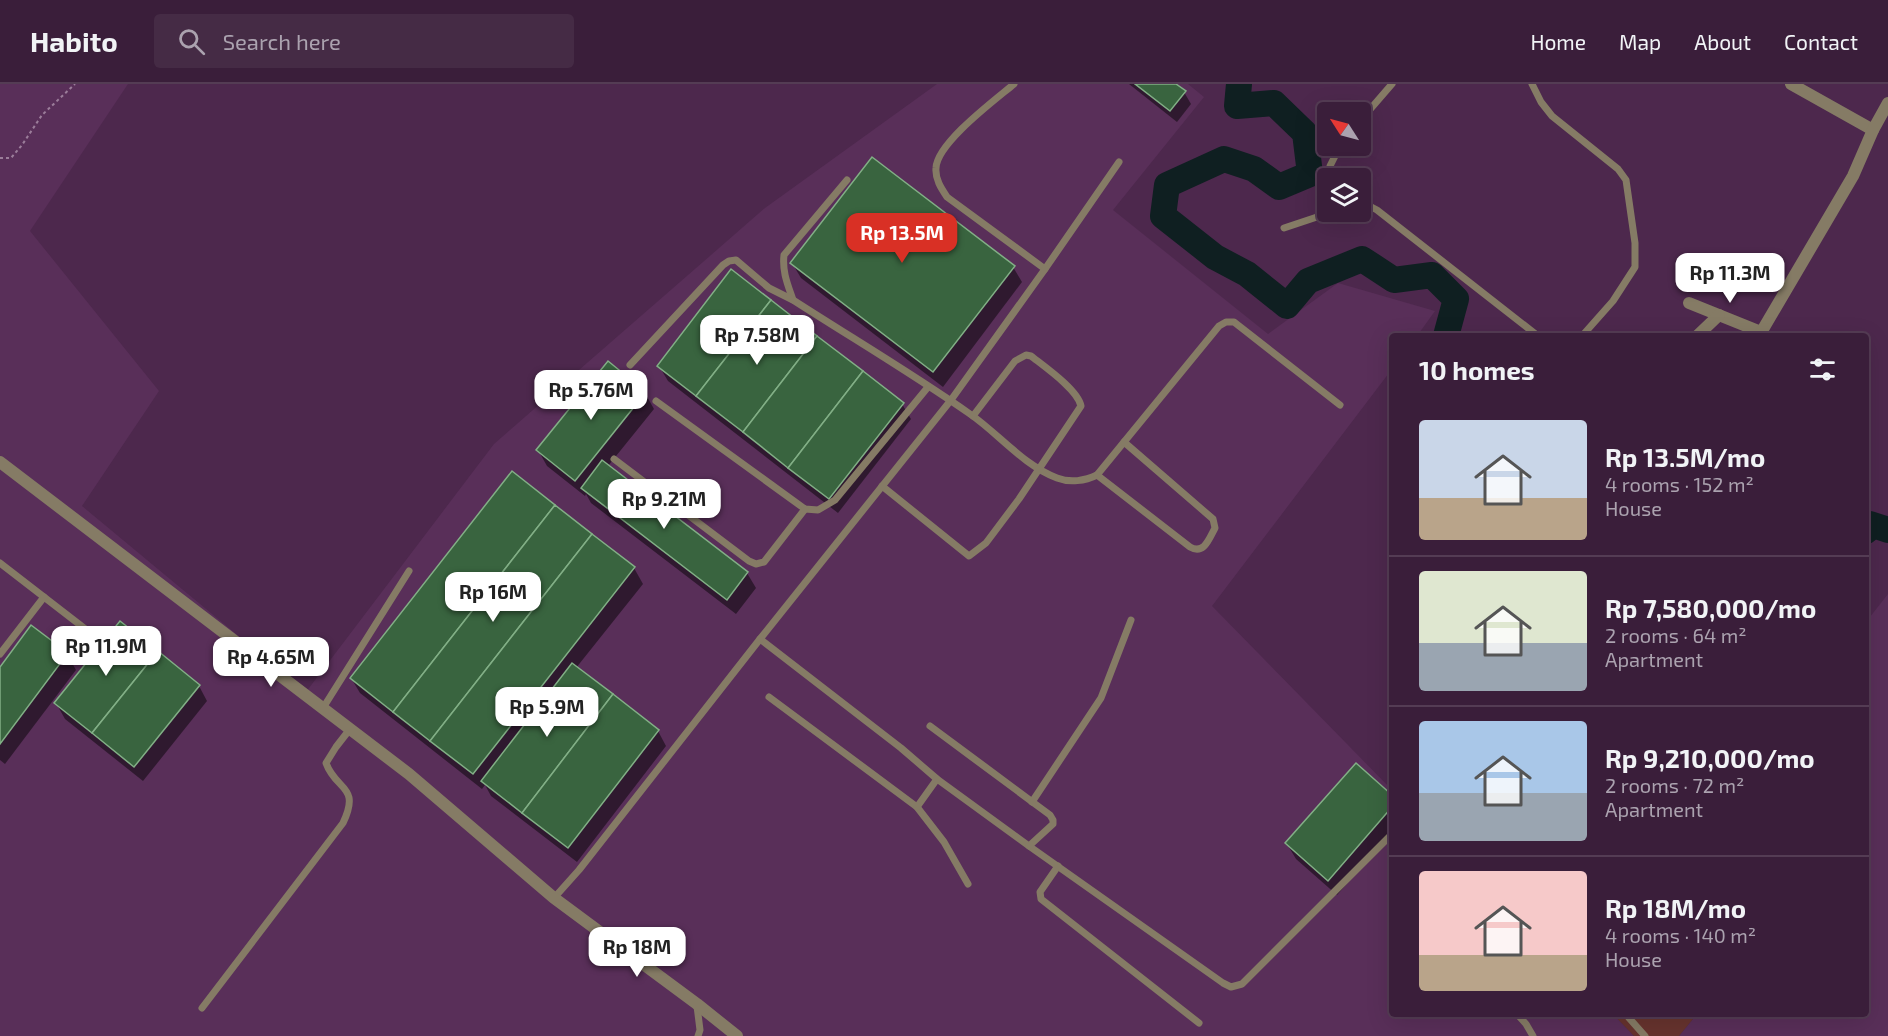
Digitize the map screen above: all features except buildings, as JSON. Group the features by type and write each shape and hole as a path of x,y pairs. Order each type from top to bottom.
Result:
{"street":[{"path":"1791,84 1873,130"},
{"path":"1761,333 1853,176 1873,130 1888,103"},
{"path":"1689,303 1758,333"},
{"path":"1700,333 1719,315"},
{"path":"1,465 409,774 554,898 737,1036"}],"lane":[{"path":"1014,84 964,126 943,151 935,166 938,183 947,197 1046,269"},
{"path":"1371,108 1392,84"},
{"path":"1532,84 1541,102 1552,116 1618,169 1626,180 1635,243 1635,267 1613,301 1585,333"},
{"path":"554,898 579,870 951,400 1046,269 1119,162"},
{"path":"793,300 785,277 784,255 847,180"},
{"path":"1371,207 1534,333"},
{"path":"1284,228 1317,217"},
{"path":"630,365 729,261 736,260 769,288 793,300 951,400 997,435 1020,457 1059,479 1087,481 1097,475 1219,326 1226,322 1234,322 1340,405"},
{"path":"882,486 969,556 986,543 1040,469 1080,406 1080,401 1071,390 1032,356 1026,355 1016,361 973,416"},
{"path":"656,401 805,509 818,510 835,500 928,387"},
{"path":"1097,475 1190,547 1199,550 1207,543 1215,528 1213,519 1124,442"},
{"path":"614,459 756,564 765,562 805,509"},
{"path":"0,563 97,638"},
{"path":"322,708 409,571"},
{"path":"0,654 44,597"},
{"path":"1032,802 1101,698 1131,620"},
{"path":"760,639 901,748 937,779 1222,983 1231,987 1242,984 1389,837"},
{"path":"769,697 917,807 944,842 968,884"},
{"path":"930,726 1053,820 1053,824 1029,846"},
{"path":"202,1008 343,822 349,810 350,798 344,786 329,772 326,763 350,729"},
{"path":"917,807 937,779"},
{"path":"1058,866 1040,892 1041,899 1199,1023"},
{"path":"697,1004 700,1030 698,1036"},
{"path":"1520,1017 1533,1036"},
{"path":"1629,1018 1645,1036"}],"path":[{"path":"0,158 10,158 22,146 42,115 75,84"}],"shaded area":[{"path":"0,84 128,84 30,231 159,391 82,506 306,692 494,444 765,208 937,84 1188,84 1204,97 1113,210 1268,334 1338,283 1435,311 1419,333 1389,333 1389,373 1212,606 1389,787 1389,1017 1616,1017 1634,1036 0,1036"},
{"path":"1888,594 1888,1036 1679,1036 1695,1017 1869,1017 1869,618"},
{"path":"1616,1017 1695,1017 1679,1036 1634,1036"}],"waterway":[{"path":"1239,84 1237,106 1274,103 1305,133 1310,174 1279,187 1254,169 1224,159 1167,185 1163,216 1215,257 1247,274 1287,306 1308,281 1362,259 1394,280 1432,275 1456,299 1447,333"},
{"path":"1869,526 1870,524 1888,530"}]}
